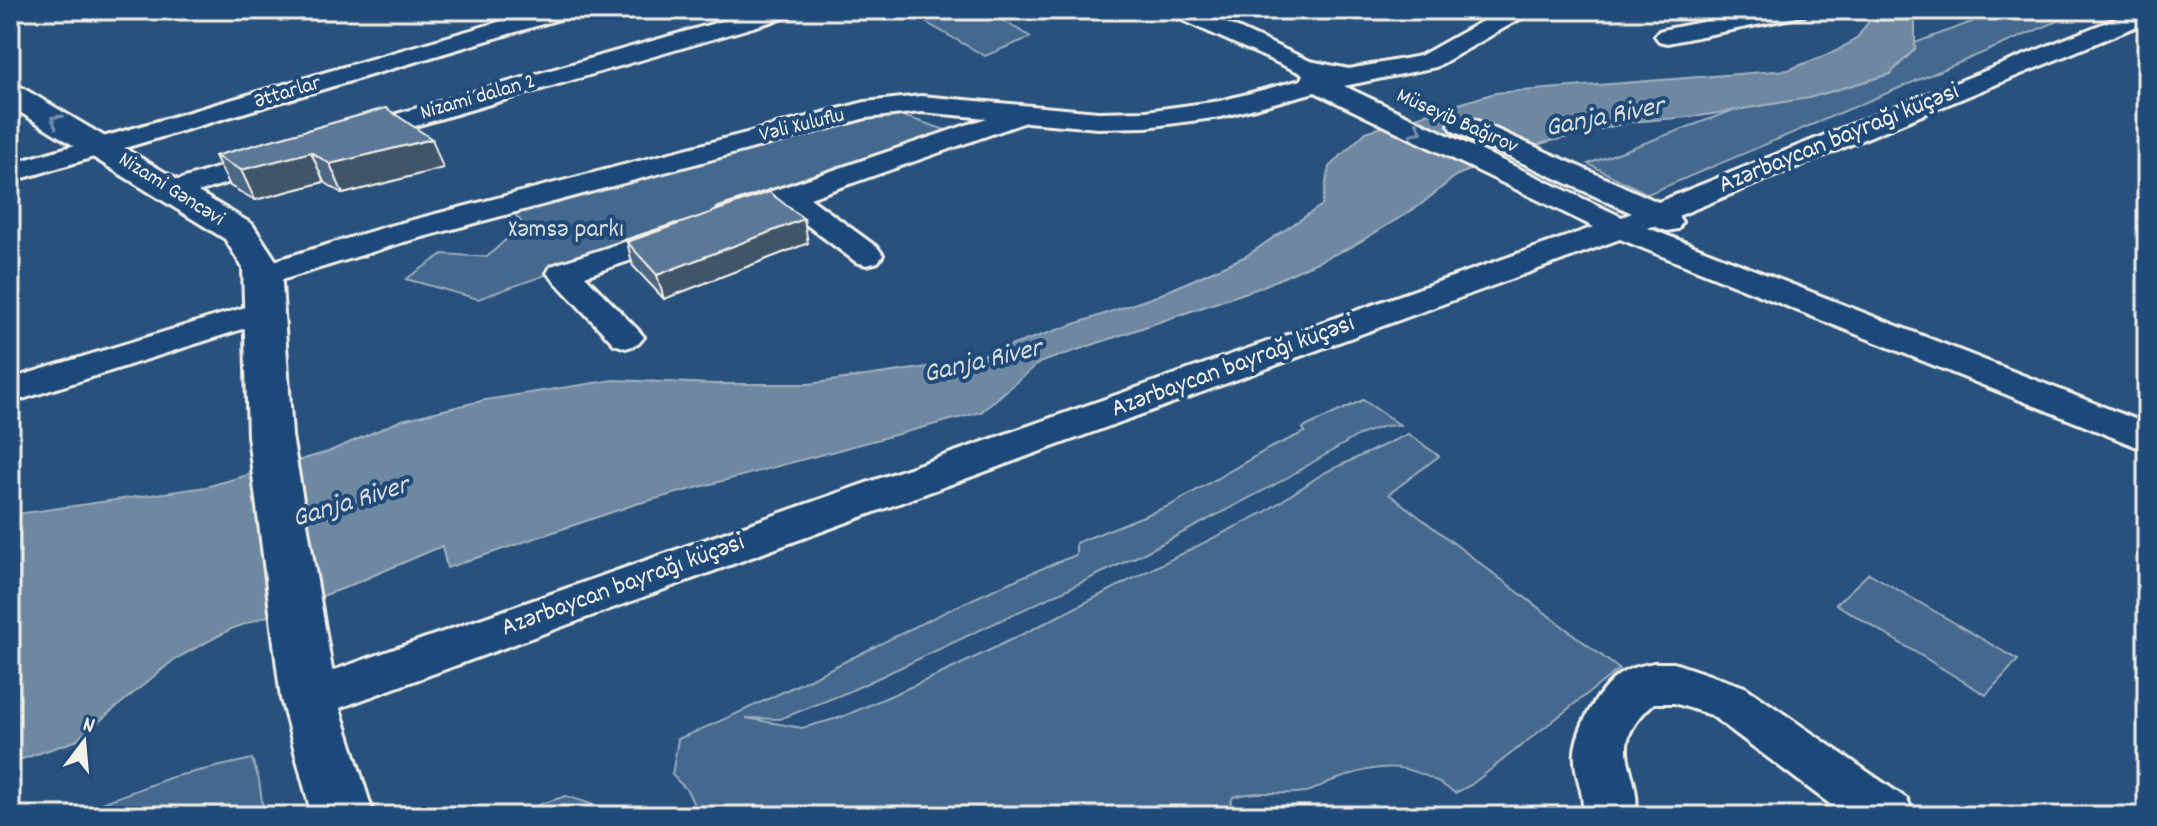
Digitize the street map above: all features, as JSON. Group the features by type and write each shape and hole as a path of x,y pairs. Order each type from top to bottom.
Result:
{"main road":[{"name":"Nizami Gəncəvi","path":"10,93 239,232 262,268 270,436 298,628 309,699 343,816"}],"street":[{"name":"Əttarlar","path":"10,173 565,10"},
{"name":"Nizami dalan 2","path":"336,141 786,10"},
{"path":"1179,10 1310,75"},
{"name":"Vəli Xuluflu","path":"10,391 262,303 423,227 865,110 921,104 1098,120 1146,119 1221,109 1310,75 1359,86 1427,62 1519,10"},
{"path":"1667,36 1797,10"},
{"name":"Azərbaycan bayrağı küçəsi","path":"309,699 1639,221 2147,14"},
{"name":"Müseyib Bağırov","path":"1359,86 1590,183 1639,221 1724,270 2147,438"},
{"name":"Müseyib Bağırov","path":"1359,86 1554,197 1639,221"},
{"path":"626,337 563,273 1023,115"},
{"path":"172,191 291,154"},
{"path":"787,195 867,255"},
{"path":"1609,816 1611,802 1600,761 1602,736 1625,699 1640,686 1674,683 1728,701 1888,816"}],"green space":[{"path":"904,10 985,10 1031,37 985,56"},
{"path":"2004,10 2084,10 1648,194 1588,164"},
{"name":"Xəmsə parkı","path":"894,113 949,131 478,299 406,279 443,254 487,257 523,224 510,208 787,133"},
{"path":"1363,400 1400,425 1384,426 1359,435 1278,483 1142,554 848,692 780,719 746,718 802,728 842,717 1039,626 1265,512 1324,473 1408,434 1439,456 1389,494 1619,669 1471,785 1455,793 1439,782 1409,770 1380,768 1348,775 1306,792 1252,793 1233,797 1225,816 693,816 697,811 687,790 672,775 678,739 975,598 1076,555 1076,543 1171,505 1268,449 1305,432 1303,428"},
{"path":"1869,573 2018,660 1986,695 1836,604"},
{"path":"252,759 259,780 264,816 67,816 172,777"},
{"path":"566,796 601,807 609,816 522,816 541,804"}],"water":[{"name":"Ganja River","path":"1877,10 1915,10 1915,49 1890,74 1809,98 1700,116 1630,122 1543,143 1457,175 1419,206 1351,247 1259,288 1039,363 981,412 636,504 447,568 442,546 342,589 231,629 175,659 75,741 10,763 10,515 206,487 328,452 402,420 485,400 613,380 809,384 963,362 1157,296 1246,256 1322,205 1329,167 1366,132 1495,93 1788,70 1836,51 1856,39"}],"building":[{"path":"386,108 432,139 330,164 311,152 241,170 215,156"},
{"path":"769,192 804,219 657,275 627,242"}]}
